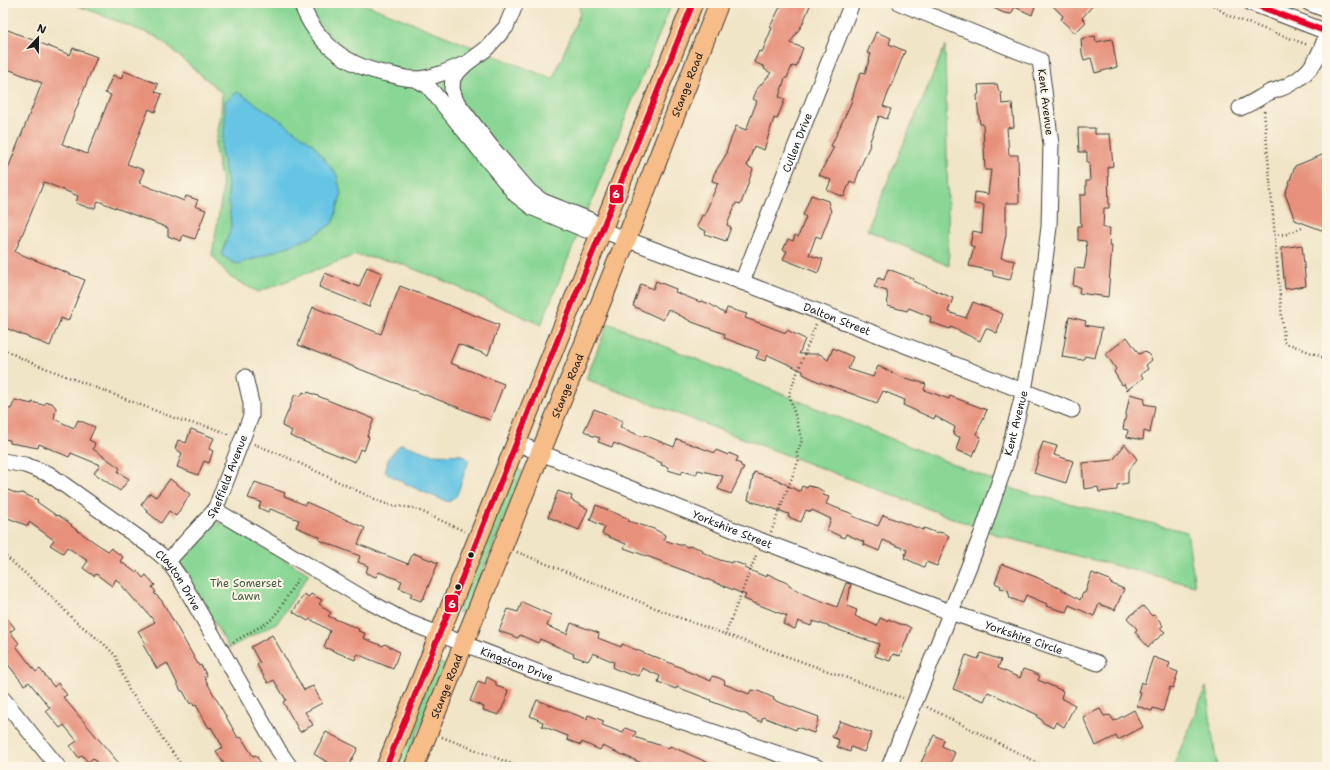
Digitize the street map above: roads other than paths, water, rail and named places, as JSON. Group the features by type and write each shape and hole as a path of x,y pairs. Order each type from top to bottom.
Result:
{"main road":[{"path":"386,767 693,3"},
{"name":"Stange Road","path":"414,767 626,240 719,3"}],"street":[{"path":"301,3 307,18 325,44 348,61 381,74 415,79 428,86 516,194 533,208 586,230 601,230"},
{"path":"516,3 506,27 486,50 466,64 453,76 452,88 456,101 492,148 529,191 542,201 590,220 597,224 601,230"},
{"name":"Cullen Drive","path":"742,282 852,3"},
{"name":"Kent Avenue","path":"889,767 984,529 1006,462 1024,390 1039,307 1049,227 1051,144 1040,60 900,3"},
{"path":"1240,108 1251,104 1270,92 1292,84 1312,68 1327,33 1251,3"},
{"path":"1309,3 1327,10"},
{"path":"415,79 444,73 466,64"},
{"name":"Dalton Street","path":"601,230 742,282 1024,390 1072,410"},
{"name":"Sheffield Avenue","path":"168,561 215,510 251,416 251,404 245,377"},
{"name":"Yorkshire Street","path":"516,443 764,542 950,612"},
{"name":"Clayton Drive","path":"3,461 25,465 49,474 150,546 168,561 180,578 290,767"},
{"name":"Kingston Drive","path":"215,510 387,612 463,644 545,675 817,767"},
{"name":"Yorkshire Circle","path":"950,612 1098,663"},
{"path":"3,699 58,767"}],"water":[{"path":"238,92 313,144 337,175 341,195 333,223 310,238 257,258 236,264 221,255 231,228 227,179 221,150 225,122 225,101"},
{"path":"401,444 431,454 463,455 469,460 457,495 449,502 417,489 385,472 389,457"}],"park label":[{"name":"The Somerset Lawn","path":"246,589"}]}
